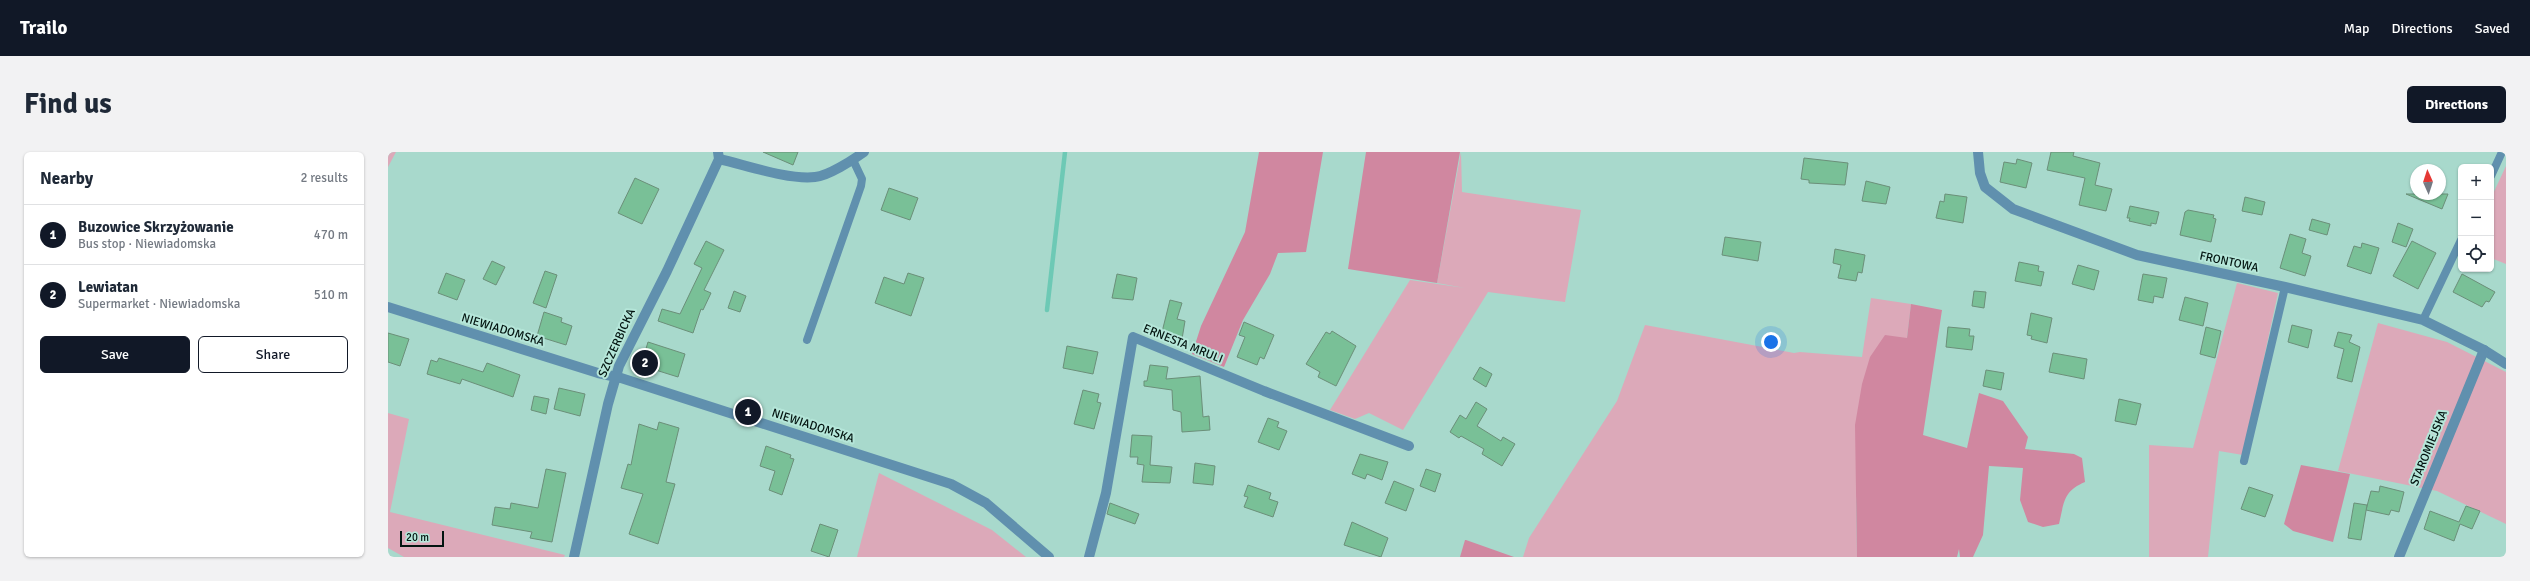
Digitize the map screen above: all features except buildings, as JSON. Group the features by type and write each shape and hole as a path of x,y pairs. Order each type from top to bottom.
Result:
{"street":[{"path":"718,156 792,176 816,177 853,160 864,152"},
{"name":"FRONTOWA","path":"1978,152 1980,173 1985,188 2013,209 2137,255 2285,287 2423,320 2484,350 2506,364"},
{"name":"SZCZERBICKA","path":"574,557 615,377 718,156"},
{"name":"NIEWIADOMSKA","path":"388,306 957,486 986,503 1050,557"},
{"name":"ERNESTA MRULI","path":"1089,557 1106,493 1133,337 1264,391 1409,446"},
{"name":"STAROMIEJSKA","path":"2398,557 2484,350"}],"lane":[{"path":"2494,169 2502,152"},
{"path":"807,340 862,186 862,179 853,160"},
{"path":"2423,320 2458,246"},
{"path":"2244,461 2285,287"}],"shaded area":[{"path":"388,152 396,152 388,167"},
{"path":"1259,152 1323,152 1306,252 1278,253 1270,274 1243,320 1224,367 1192,354 1201,326 1245,232"},
{"path":"1366,152 1460,152 1437,283 1348,269"},
{"path":"1461,152 1462,192 1581,210 1565,302 1488,292 1403,430 1369,413 1355,419 1330,410 1410,280 1465,288 1437,283"},
{"path":"2506,166 2506,264 2494,259 2494,192"},
{"path":"2237,283 2278,293 2243,455 2219,451 2208,557 2149,557 2149,445 2193,448"},
{"path":"1871,298 1911,304 1907,338 1856,499 1857,557 1523,557 1529,538 1617,401 1645,325 1794,353 1800,352 1862,357"},
{"path":"1911,304 1942,310 1923,435 1967,448 1979,393 2003,401 2028,437 2025,449 2074,454 2082,458 2085,482 2072,489 2068,494 2059,524 2043,527 2028,522 2020,500 2023,468 1989,466 1983,535 1973,557 1960,557 1959,549 1957,557 1857,557 1855,425 1862,384 1870,357 1885,335 1907,338"},
{"path":"2378,323 2447,342 2506,372 2506,524 2437,491 2338,471"},
{"path":"388,413 409,419 390,512 565,555 564,557 404,557 388,548"},
{"path":"2301,465 2350,474 2333,542 2293,531 2284,524"},
{"path":"879,473 992,530 1026,557 857,557"},
{"path":"1466,540 1514,557 1460,557"}],"waterway":[{"path":"1047,310 1065,152"}],"place":[{"name":"Lewiatan","path":"645,363"},
{"name":"Buzowice Skrzyżowanie","path":"748,412"}]}
